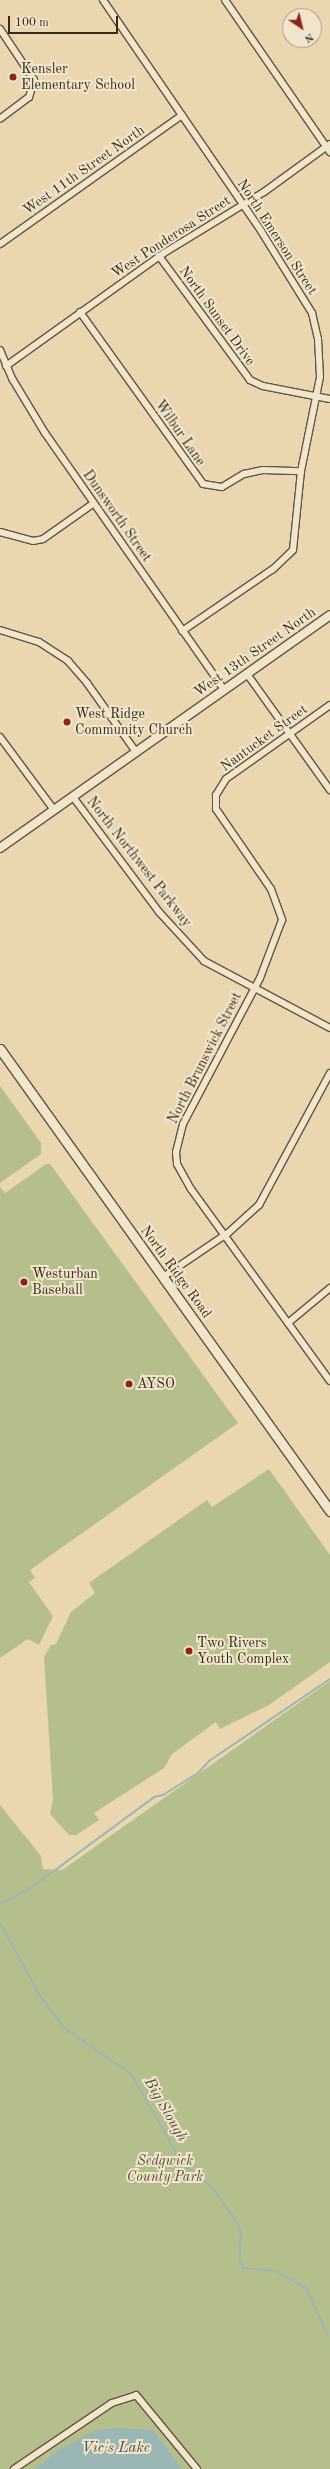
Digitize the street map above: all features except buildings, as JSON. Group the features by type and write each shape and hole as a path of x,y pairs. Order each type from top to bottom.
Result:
{"main road":[{"name":"North Ridge Road","path":"0,1049 330,1511"}],"street":[{"name":"North Emerson Street","path":"103,0 243,205 312,313 320,356 316,396 301,471 293,550 273,570 182,631"},
{"path":"225,0 328,145 330,152"},
{"path":"0,29 34,80 29,97 0,119"},
{"name":"West 11th Street North","path":"0,244 182,115"},
{"name":"West Ponderosa Street","path":"6,366 159,256 243,205 328,145"},
{"name":"North Sunset Drive","path":"159,256 250,380 263,386 330,399"},
{"name":"Wilbur Lane","path":"80,312 203,484 222,487 244,474 263,470 301,471"},
{"name":"Dunsworth Street","path":"0,350 6,366 45,433 224,690"},
{"path":"0,532 33,541 43,539 94,503"},
{"name":"West 13th Street North","path":"0,848 330,615"},
{"path":"0,630 39,642 68,661 87,683 136,752"},
{"path":"247,674 330,790"},
{"name":"Nantucket Street","path":"216,795 226,779 330,705"},
{"path":"0,737 54,810"},
{"name":"North Brunswick Street","path":"216,795 216,809 280,907 282,920 277,937 254,988 177,1140 176,1152 182,1175 330,1381"},
{"name":"North Northwest Parkway","path":"73,797 160,912 204,961 330,1028"},
{"path":"163,1277 224,1235 265,1196 330,1073"},
{"path":"288,1323 330,1288"},
{"path":"14,2469 112,2404 136,2395 197,2469"}],"green space":[{"path":"0,1086 41,1143 41,1154 0,1183"},
{"name":"AYSO","path":"46,1164 50,1164 238,1423 30,1570 35,1578 29,1582 53,1616 39,1645 28,1639 0,1658 0,1187 5,1193"},
{"name":"Two Rivers Youth Complex","path":"269,1469 330,1555 330,1662 269,1705 220,1729 216,1722 172,1754 164,1768 94,1813 99,1820 76,1835 69,1835 50,1814 53,1800 44,1657 51,1645 56,1644 71,1612 95,1593 89,1583 207,1500 212,1507"},
{"name":"Sedgwick County Park","path":"330,1681 330,2469 0,2469 0,1805 41,1856 43,1869 62,1870"}],"water":[{"name":"Vic's Lake","path":"119,2428 153,2430 182,2469 34,2469 57,2451 96,2430"}],"waterway":[{"path":"0,1904 28,1890 154,1797 163,1795 198,1773 209,1761 330,1679"},
{"name":"Big Slough","path":"0,1923 39,1994 63,2027 131,2074 183,2164 213,2188 235,2219 241,2234 239,2260 243,2268 275,2271 306,2288 327,2334"}],"place":[{"name":"Kensler Elementary School","path":"13,77"},
{"name":"West Ridge Community Church","path":"67,722"},
{"name":"Westurban Baseball","path":"24,1282"},
{"name":"AYSO","path":"129,1384"},
{"name":"Two Rivers Youth Complex","path":"189,1651"}]}
